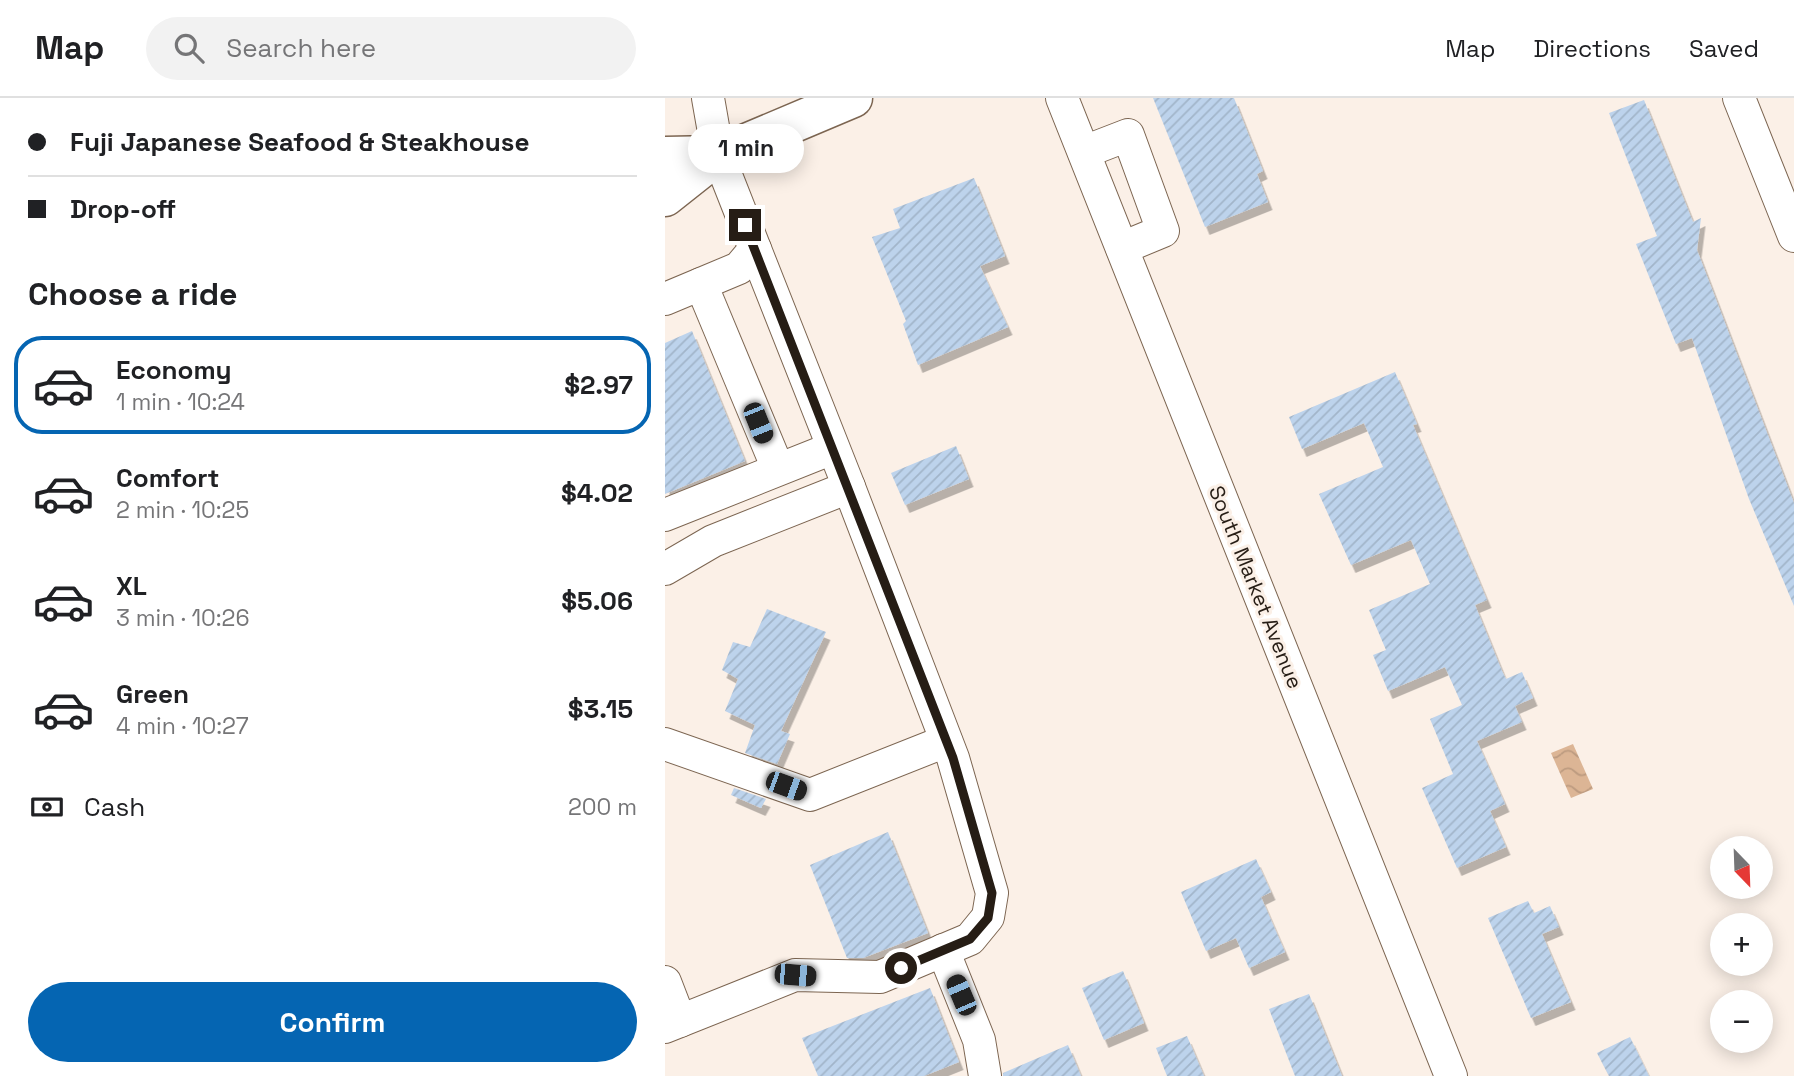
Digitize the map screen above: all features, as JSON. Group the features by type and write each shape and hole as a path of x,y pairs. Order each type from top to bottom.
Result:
{"main road":[{"path":"665,197 718,155 853,98"},
{"path":"665,156 718,155"}],"street":[{"path":"665,982 672,1024 795,975 880,976 970,939 988,918 992,893 946,741 718,155 708,98"},
{"name":"South Market Avenue","path":"1062,98 1451,1076"},
{"path":"1739,98 1794,236"},
{"path":"1084,152 1128,135 1163,231 1122,248"},
{"path":"665,299 739,268 755,249"},
{"path":"701,284 778,470"},
{"path":"665,515 833,447"},
{"path":"665,569 713,541 849,487"},
{"path":"665,744 810,795 946,741"},
{"path":"943,950 979,1040 985,1076"}],"water":[{"path":"1573,744 1593,789 1571,798 1551,753"}],"building":[{"path":"1153,98 1234,98 1263,171 1257,174 1268,202 1205,227"},
{"path":"1644,100 1693,222 1701,218 1697,250 1794,503 1794,606 1749,499 1692,338 1676,344 1636,244 1657,236 1609,113"},
{"path":"974,178 1005,256 980,266 1008,327 918,365 903,324 906,321 872,237 900,228 893,209"},
{"path":"692,331 745,461 665,494 665,343"},
{"path":"1395,372 1417,424 1413,425 1487,600 1475,605 1502,671 1506,679 1522,672 1533,698 1515,706 1522,722 1477,741 1505,804 1490,811 1506,847 1457,868 1422,788 1453,774 1430,719 1462,705 1445,667 1388,691 1373,655 1386,650 1369,610 1430,584 1411,540 1351,565 1319,494 1383,467 1364,423 1302,449 1289,417"},
{"path":"956,446 969,479 905,505 891,473"},
{"path":"767,609 826,632 781,731 790,734 777,764 745,753 755,725 725,711 738,679 722,670 733,642 750,647"},
{"path":"734,788 766,799 761,808 731,795"},
{"path":"888,832 928,933 863,958 847,958 810,865"},
{"path":"1256,859 1271,892 1261,897 1285,952 1249,968 1236,938 1206,951 1181,892"},
{"path":"1528,901 1534,913 1550,906 1559,927 1542,934 1571,1002 1531,1018 1488,918"},
{"path":"1123,971 1144,1023 1104,1040 1082,988"},
{"path":"930,988 959,1062 924,1076 818,1076 802,1038"},
{"path":"1309,994 1342,1076 1295,1076 1269,1009"},
{"path":"1187,1036 1204,1076 1167,1076 1156,1048"},
{"path":"1630,1037 1649,1076 1609,1076 1597,1053"},
{"path":"1068,1045 1081,1076 1003,1076 1003,1073"}],"route":[{"path":"745,225 953,758 992,893 988,918 970,939 901,968"}]}
